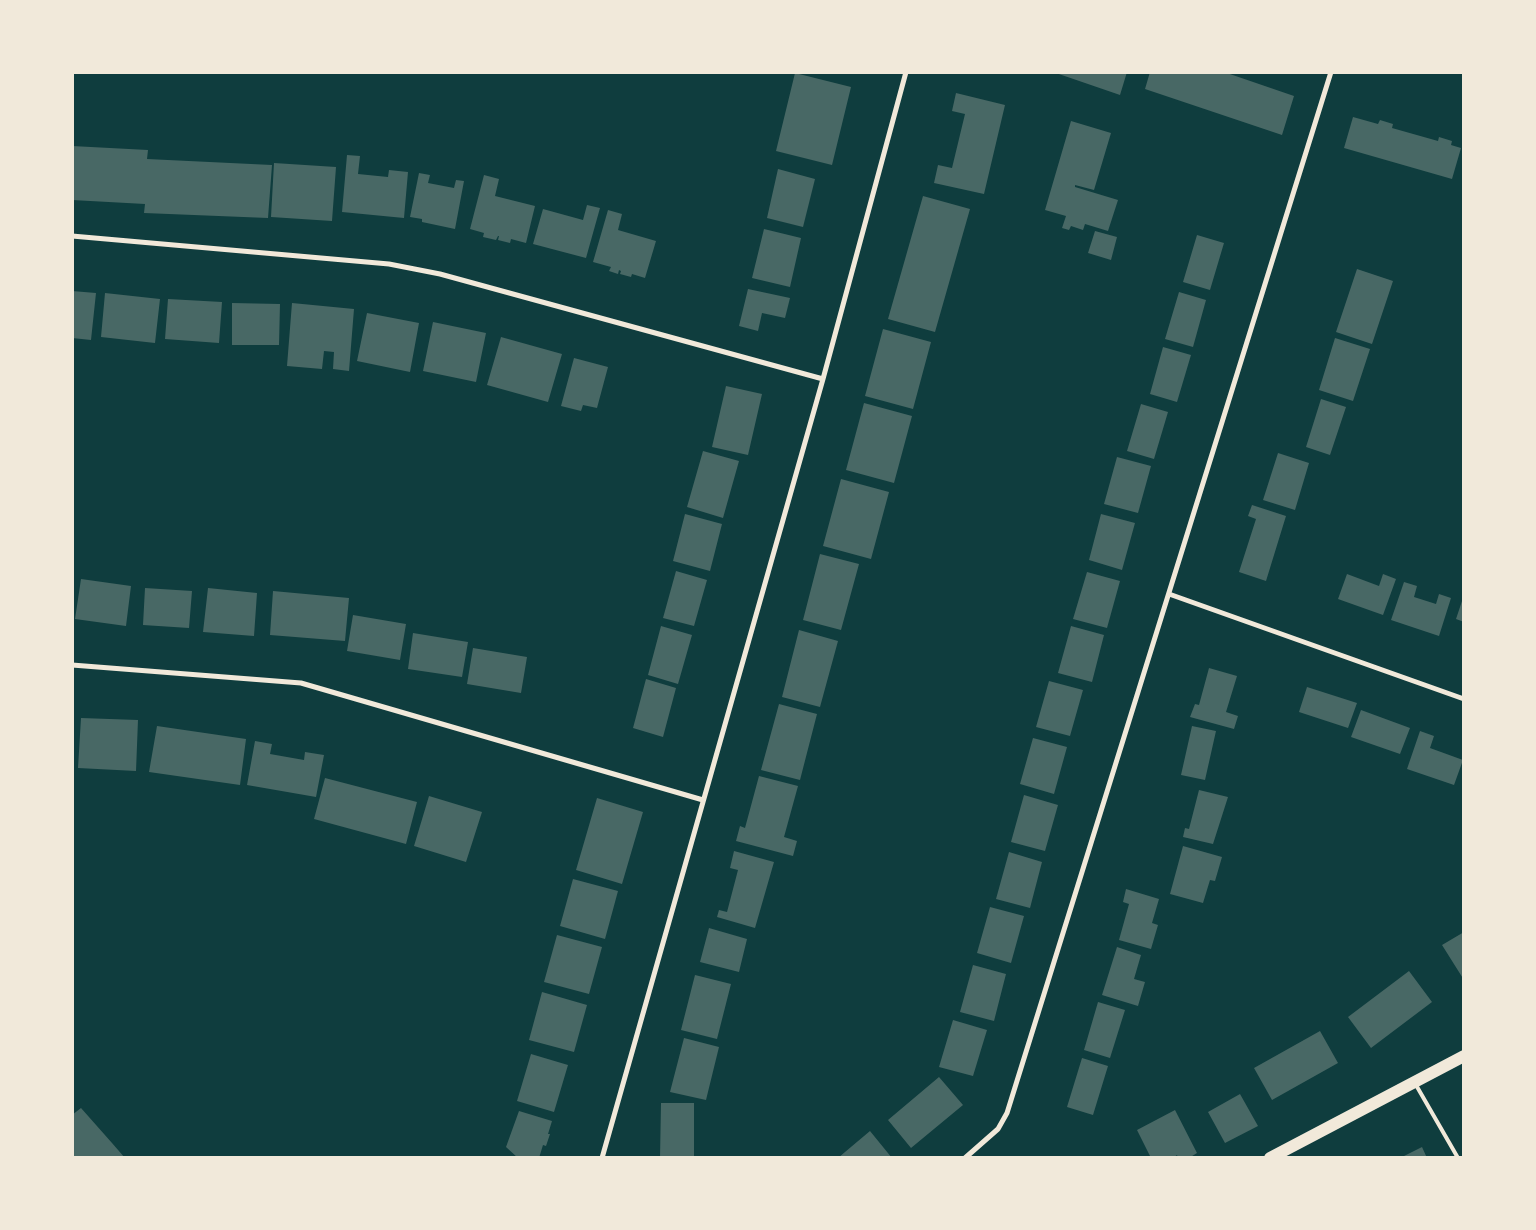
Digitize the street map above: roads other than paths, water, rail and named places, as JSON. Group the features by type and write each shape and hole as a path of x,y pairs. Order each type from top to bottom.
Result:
{"main road":[{"path":"1270,1158 1464,1056"}],"street":[{"path":"602,1158 823,380 906,72"},
{"path":"965,1158 998,1129 1007,1113 1331,72"},
{"path":"72,236 389,264 440,274 823,380"},
{"path":"1169,594 1464,699"},
{"path":"72,665 302,683 703,800"}],"lane":[{"path":"1415,1083 1458,1158"}]}
